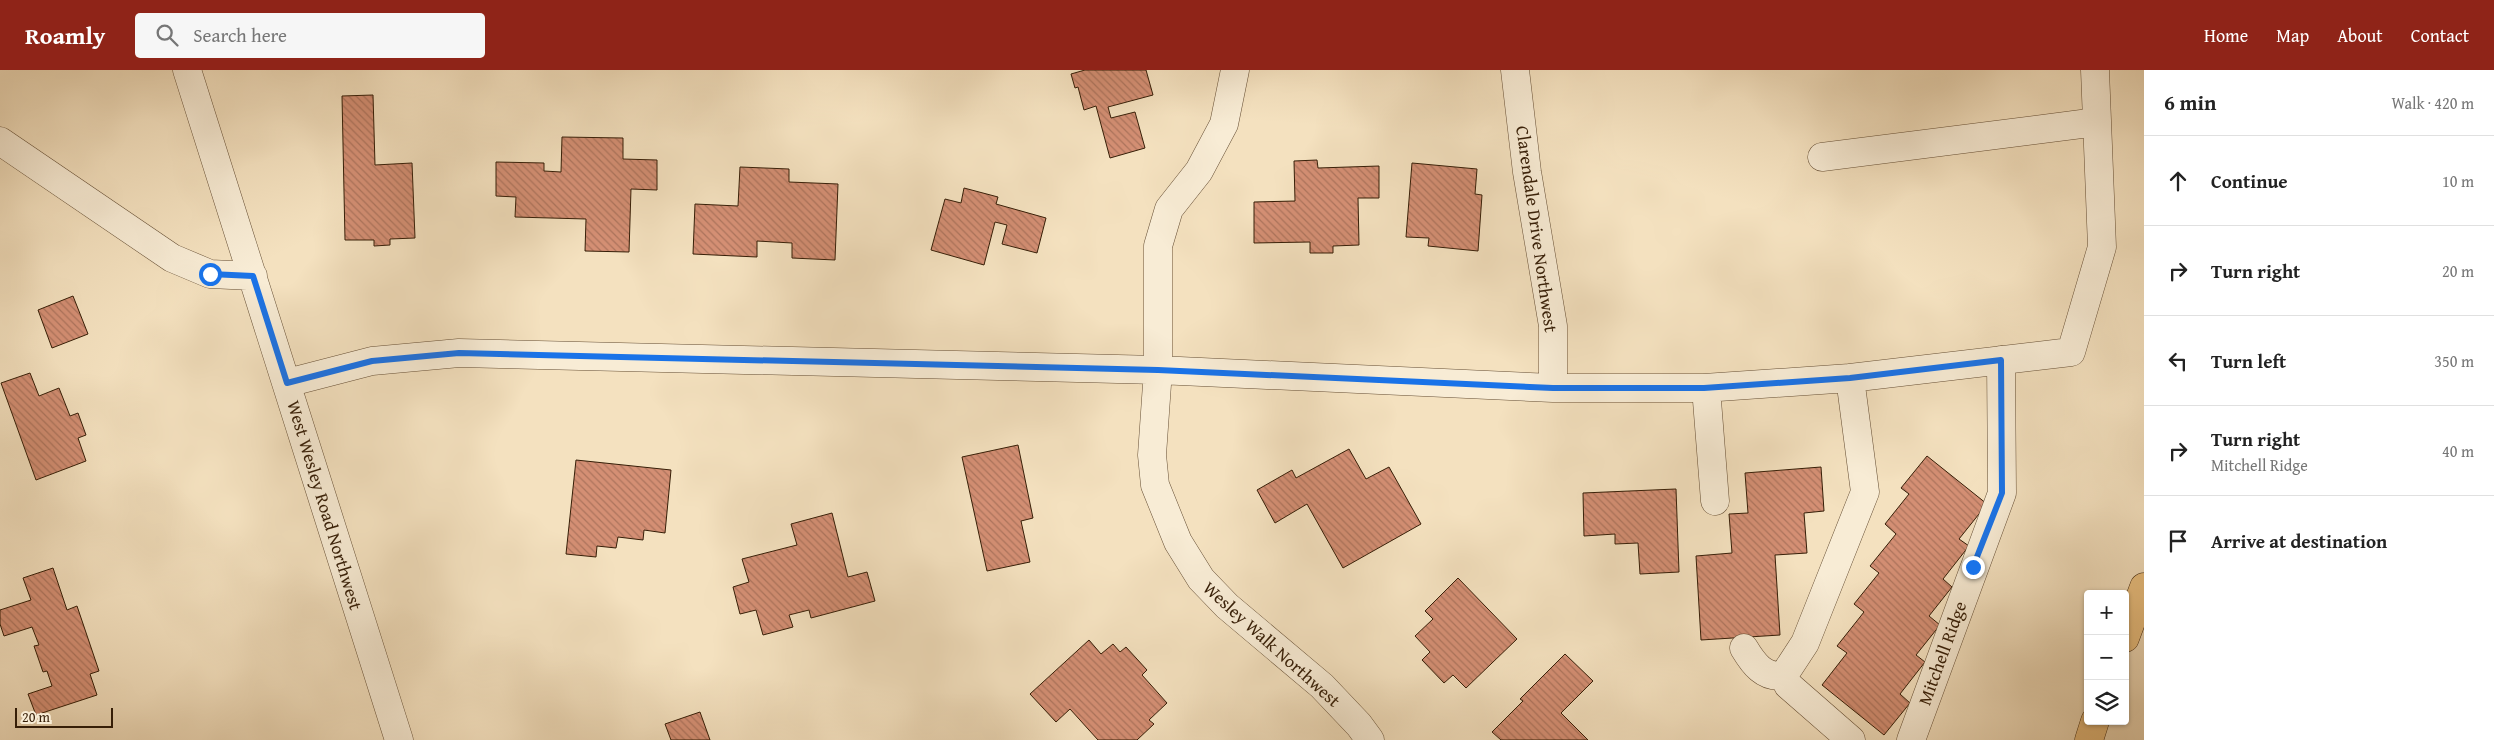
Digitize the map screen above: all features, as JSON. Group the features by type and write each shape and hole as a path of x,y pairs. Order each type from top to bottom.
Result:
{"highway":[{"path":"2126,635 2144,587"},
{"path":"2089,740 2094,725"}],"street":[{"name":"West Wesley Road Northwest","path":"187,70 399,740"},
{"name":"Wesley Walk Northwest","path":"1235,70 1224,124 1199,171 1169,209 1158,246 1158,370 1152,455 1155,485 1178,542 1200,579 1220,599 1322,686 1359,725 1370,740"},
{"name":"Clarendale Drive Northwest","path":"1515,70 1527,172 1553,326 1553,388"},
{"path":"287,383 372,361 459,353 1158,370 1553,388 1706,388 1850,378 2071,352 2102,247 2096,70"},
{"path":"1822,157 2097,122"},
{"path":"0,141 172,258 210,274 253,276"},
{"name":"Mitchell Ridge","path":"1911,740 2002,493 2001,360"},
{"path":"1744,648 1752,661 1767,674 1775,677 1784,675 1805,642 1865,492 1850,378"},
{"path":"1706,388 1715,501"},
{"path":"1784,675 1788,684 1851,740"}],"building":[{"path":"1085,70 1146,70 1153,95 1108,107 1111,118 1135,112 1145,148 1110,158 1096,106 1084,110 1078,87 1075,88 1071,74"},
{"path":"373,95 375,165 412,163 415,238 390,239 390,245 374,246 374,240 345,240 342,96"},
{"path":"562,137 623,138 623,159 657,160 657,190 631,189 629,252 585,251 586,219 515,217 516,197 496,196 496,162 544,163 544,171 561,172"},
{"path":"1317,160 1318,168 1379,166 1379,198 1358,198 1359,245 1333,246 1333,253 1310,253 1310,242 1254,243 1254,202 1295,201 1294,161"},
{"path":"1412,163 1477,169 1475,194 1482,195 1478,251 1428,246 1429,238 1406,237"},
{"path":"740,167 789,169 789,182 838,184 835,260 792,258 792,243 757,241 757,257 693,254 695,204 738,206"},
{"path":"964,188 998,197 996,204 1046,218 1037,253 1002,244 1007,225 995,222 984,265 931,250 945,199 961,203"},
{"path":"73,296 88,334 52,348 38,310"},
{"path":"30,373 39,396 59,388 70,416 78,413 86,435 78,438 86,461 36,480 1,383"},
{"path":"1018,445 1033,518 1021,521 1030,562 987,571 962,457"},
{"path":"1349,449 1366,479 1389,467 1421,524 1343,568 1307,504 1275,523 1257,490 1292,470 1296,478"},
{"path":"1927,456 1987,504 1959,539 1969,546 1943,579 1952,587 1929,616 1940,625 1916,655 1925,662 1900,694 1910,703 1884,735 1822,685 1847,653 1837,646 1864,612 1854,604 1879,573 1870,566 1896,534 1885,524 1909,494 1901,488"},
{"path":"576,460 671,470 665,533 644,530 643,540 618,537 616,548 597,546 596,557 566,554"},
{"path":"1821,467 1824,511 1804,513 1807,553 1775,555 1780,635 1701,640 1696,556 1732,553 1729,514 1748,513 1745,473"},
{"path":"1676,489 1679,572 1640,574 1638,543 1615,544 1615,534 1584,536 1583,493"},
{"path":"832,513 848,577 867,572 875,601 811,618 809,610 789,615 793,627 763,635 756,610 740,614 733,587 749,582 742,559 797,545 791,524"},
{"path":"53,568 67,610 77,606 99,671 90,674 97,695 36,715 28,694 52,686 47,671 43,672 34,646 39,645 32,627 4,636 0,624 0,610 31,600 23,578"},
{"path":"1458,578 1517,639 1466,688 1453,675 1444,683 1422,660 1430,652 1415,636 1433,619 1425,611"},
{"path":"1089,640 1101,654 1113,644 1120,652 1126,647 1147,670 1142,675 1167,703 1149,720 1154,724 1137,740 1098,740 1070,709 1056,722 1030,694"},
{"path":"1565,654 1593,681 1561,713 1588,740 1501,740 1492,732 1523,701 1520,699"},
{"path":"700,712 710,740 671,740 665,724"}],"route":[{"path":"210,274 253,276 287,383 372,361 459,353 1158,370 1553,388 1704,388 1850,378 2001,360 2002,493 1973,567"}]}
